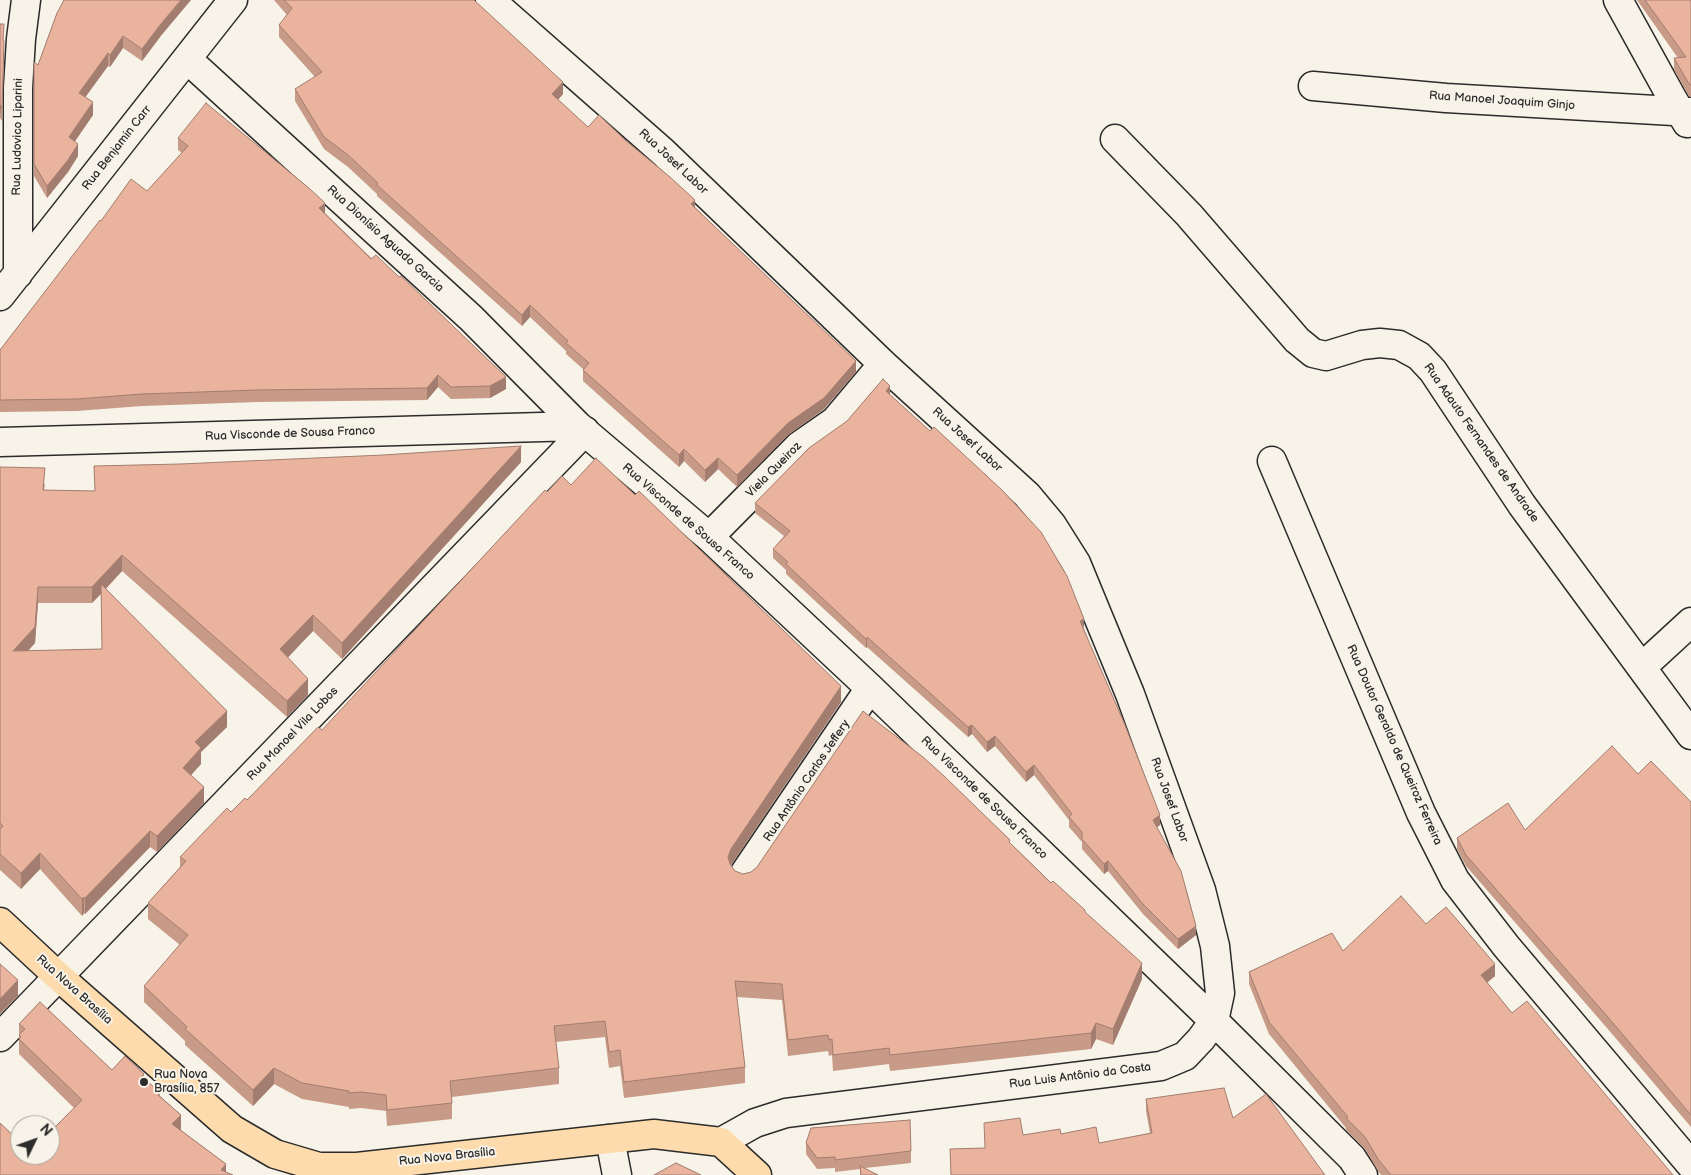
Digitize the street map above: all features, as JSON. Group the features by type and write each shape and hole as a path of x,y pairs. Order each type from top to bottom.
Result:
{"main road":[{"name":"Rua Nova Brasília","path":"0,922 59,978 232,1129 275,1154 317,1171 654,1134 721,1142"},
{"path":"721,1142 757,1175"}],"street":[{"name":"Rua Ludovico Liparini","path":"18,274 18,88 21,38 26,0"},
{"name":"Rua Benjamin Carr","path":"0,296 233,0"},
{"name":"Rua Josef Labor","path":"490,0 663,152 883,364 1027,494 1052,525 1076,563 1130,694 1201,890 1215,946 1220,993 1214,1021"},
{"path":"1618,0 1687,118"},
{"name":"Rua Dionísio Aguado Garcia","path":"187,58 471,318 581,428"},
{"name":"Rua Manoel Joaquim Ginjo","path":"1314,86 1687,118"},
{"name":"Rua Adauto Fernandes de Andrade","path":"1115,139 1189,215 1297,340 1313,352 1326,356 1362,345 1380,343 1399,345 1419,356 1434,371 1522,505 1691,735"},
{"name":"Viela Queiroz","path":"709,537 799,446 834,421 883,364"},
{"name":"Rua Visconde de Sousa Franco","path":"0,442 581,428 709,537 870,688 1214,1021"},
{"name":"Rua Manoel Vila Lobos","path":"0,1037 59,978 581,428"},
{"name":"Rua Doutor Geraldo de Queiroz Ferreira","path":"1272,461 1421,813 1455,880 1512,953 1691,1165"},
{"path":"1642,667 1691,622"},
{"name":"Rua Antônio Carlos Jeffery","path":"744,874 870,688"},
{"path":"1214,1021 1352,1158 1363,1175"},
{"name":"Rua Luis Antônio da Costa","path":"721,1142 755,1123 786,1113 1161,1066 1184,1056 1201,1039 1214,1021"},
{"path":"610,1139 616,1175"}],"building":[{"path":"64,0 181,0 142,49 123,36 79,93 93,102 69,137 78,144 47,186 34,164 34,62 38,65 57,13"},
{"path":"284,0 474,0 563,82 552,94 588,127 599,115 625,140 670,177 695,200 691,204 856,361 824,398 788,423 737,475 718,458 705,470 684,449 679,455 583,370 589,363 566,343 568,341 530,305 522,315 377,185 378,183 348,155 324,137 295,89 322,72 279,25 292,8"},
{"path":"1645,0 1691,0 1691,85 1674,58 1686,57"},
{"path":"0,24 4,24 2,109 0,105"},
{"path":"206,103 310,189 325,203 319,208 371,259 376,255 399,277 401,276 506,377 490,386 451,387 438,375 427,388 258,390 142,394 77,399 0,400 0,350 101,221 131,179 147,191 188,146 178,138"},
{"path":"883,379 890,386 886,391 930,431 934,427 1003,491 1041,532 1067,576 1084,619 1080,621 1125,725 1160,815 1153,820 1181,871 1196,926 1178,939 1143,904 1108,861 1104,864 1082,839 1082,832 1069,817 1072,814 1034,765 1026,772 995,736 987,742 972,725 968,727 867,637 866,639 786,564 788,562 773,549 790,531 755,503 809,448 847,421"},
{"path":"521,446 342,643 313,615 280,649 308,679 287,701 122,555 92,587 38,587 35,627 13,651 102,649 101,584 227,711 195,742 201,748 183,768 204,787 157,836 150,831 85,898 82,899 40,853 21,873 0,854 0,829 3,826 0,823 0,467 45,468 43,490 95,491 94,466 383,455"},
{"path":"596,458 635,495 639,491 841,686 731,849 728,857 735,871 743,874 751,872 757,867 863,711 923,757 1010,840 1009,842 1051,883 1053,881 1142,963 1113,1029 1096,1023 1091,1033 890,1055 889,1048 833,1055 832,1039 829,1040 828,1035 788,1040 782,984 735,981 745,1067 624,1082 620,1050 609,1052 605,1021 554,1026 559,1068 450,1081 452,1103 387,1110 386,1095 361,1092 349,1093 349,1091 302,1083 274,1068 253,1090 185,1029 187,1027 144,986 188,935 148,903 186,861 180,857 227,808 231,812 245,798 247,800 318,727 322,730 545,490 547,492 562,476 571,485"},
{"path":"1612,746 1638,774 1651,761 1691,802 1691,1115 1466,855 1457,838 1508,803 1525,830"},
{"path":"1401,896 1426,924 1446,907 1495,964 1481,975 1512,1013 1527,1001 1673,1175 1391,1175 1378,1159 1365,1137 1346,1118 1348,1117 1269,1022 1249,972 1332,933 1343,951"},
{"path":"0,964 18,980 0,999"},
{"path":"40,1002 112,1070 125,1056 144,1074 142,1076 160,1093 158,1095 181,1115 172,1124 226,1164 221,1170 233,1175 0,1175 0,1123 10,1132 10,1165 60,1165 60,1122 82,1100 19,1039 21,1037 19,1035 25,1029 19,1024"},
{"path":"1224,1088 1233,1118 1266,1094 1325,1175 951,1175 950,1149 985,1148 984,1123 1020,1118 1023,1135 1060,1129 1061,1134 1096,1127 1099,1143 1152,1133 1146,1099"},
{"path":"910,1120 911,1151 835,1160 835,1157 817,1158 806,1143 811,1128"},
{"path":"676,1163 701,1175 654,1175"},
{"path":"860,1166 878,1175 861,1175"}],"place":[{"name":"Rua Nova Brasília, 857","path":"144,1082"}]}
